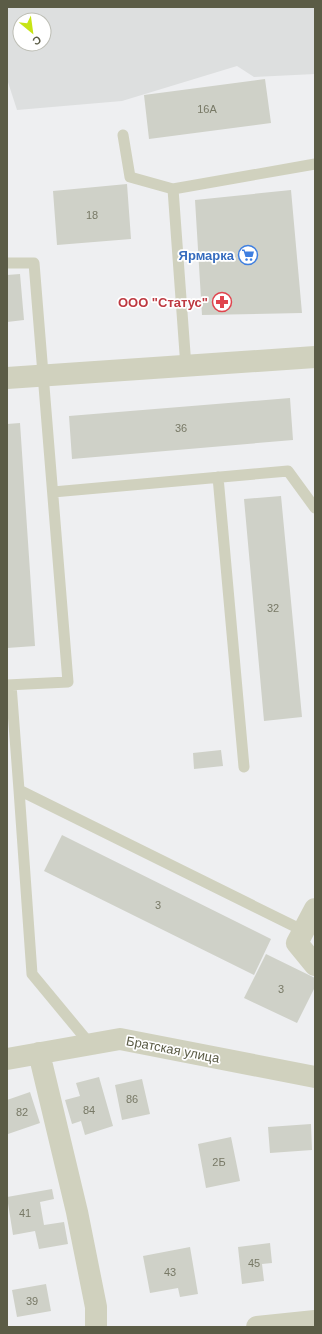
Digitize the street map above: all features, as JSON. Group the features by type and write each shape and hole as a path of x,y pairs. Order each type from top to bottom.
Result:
{"street":[{"path":"7,378 186,367 315,357"},
{"path":"315,909 297,943 315,965"},
{"name":"Братская улица","path":"7,1059 120,1039 314,1073"},
{"path":"39,1053 76,1212 96,1307 96,1327"},
{"path":"257,1327 315,1321"}],"lane":[{"path":"123,134 130,177 173,189 315,164"},
{"path":"173,189 186,367"},
{"path":"7,263 34,263 68,682 9,685 19,790 32,974 90,1044"},
{"path":"53,492 288,471 315,508"},
{"path":"218,477 244,767"},
{"path":"19,790 304,931"}],"shaded area":[{"path":"7,7 315,7 315,74 254,77 237,66 122,101 17,110 7,79"}],"building":[{"path":"265,79 271,123 149,139 144,95"},
{"path":"127,184 131,239 57,245 53,191"},
{"path":"291,190 302,313 202,315 195,200"},
{"path":"20,274 24,320 7,322 7,275"},
{"path":"290,398 293,440 72,459 69,416"},
{"path":"20,423 35,646 7,648 7,424"},
{"path":"281,496 302,717 264,721 244,499"},
{"path":"221,750 223,766 194,769 193,753"},
{"path":"62,835 271,939 254,975 44,871"},
{"path":"266,954 315,978 315,987 297,1023 244,998"},
{"path":"99,1077 113,1126 85,1135 81,1121 72,1124 65,1100 80,1096 76,1083"},
{"path":"142,1079 150,1114 122,1120 115,1085"},
{"path":"30,1092 40,1123 8,1134 7,1100"},
{"path":"311,1124 312,1150 270,1153 268,1127"},
{"path":"231,1137 240,1181 206,1188 198,1144"},
{"path":"52,1189 54,1199 40,1202 44,1225 64,1222 68,1244 39,1249 35,1231 13,1235 7,1197"},
{"path":"270,1243 272,1263 262,1264 264,1281 242,1284 238,1247"},
{"path":"190,1247 198,1294 180,1297 178,1288 150,1293 143,1256"},
{"path":"46,1284 51,1311 17,1317 12,1290"}],"place":[{"name":"Ярмарка","path":"248,255"},
{"name":"ООО \"Статус\"","path":"222,302"}]}
